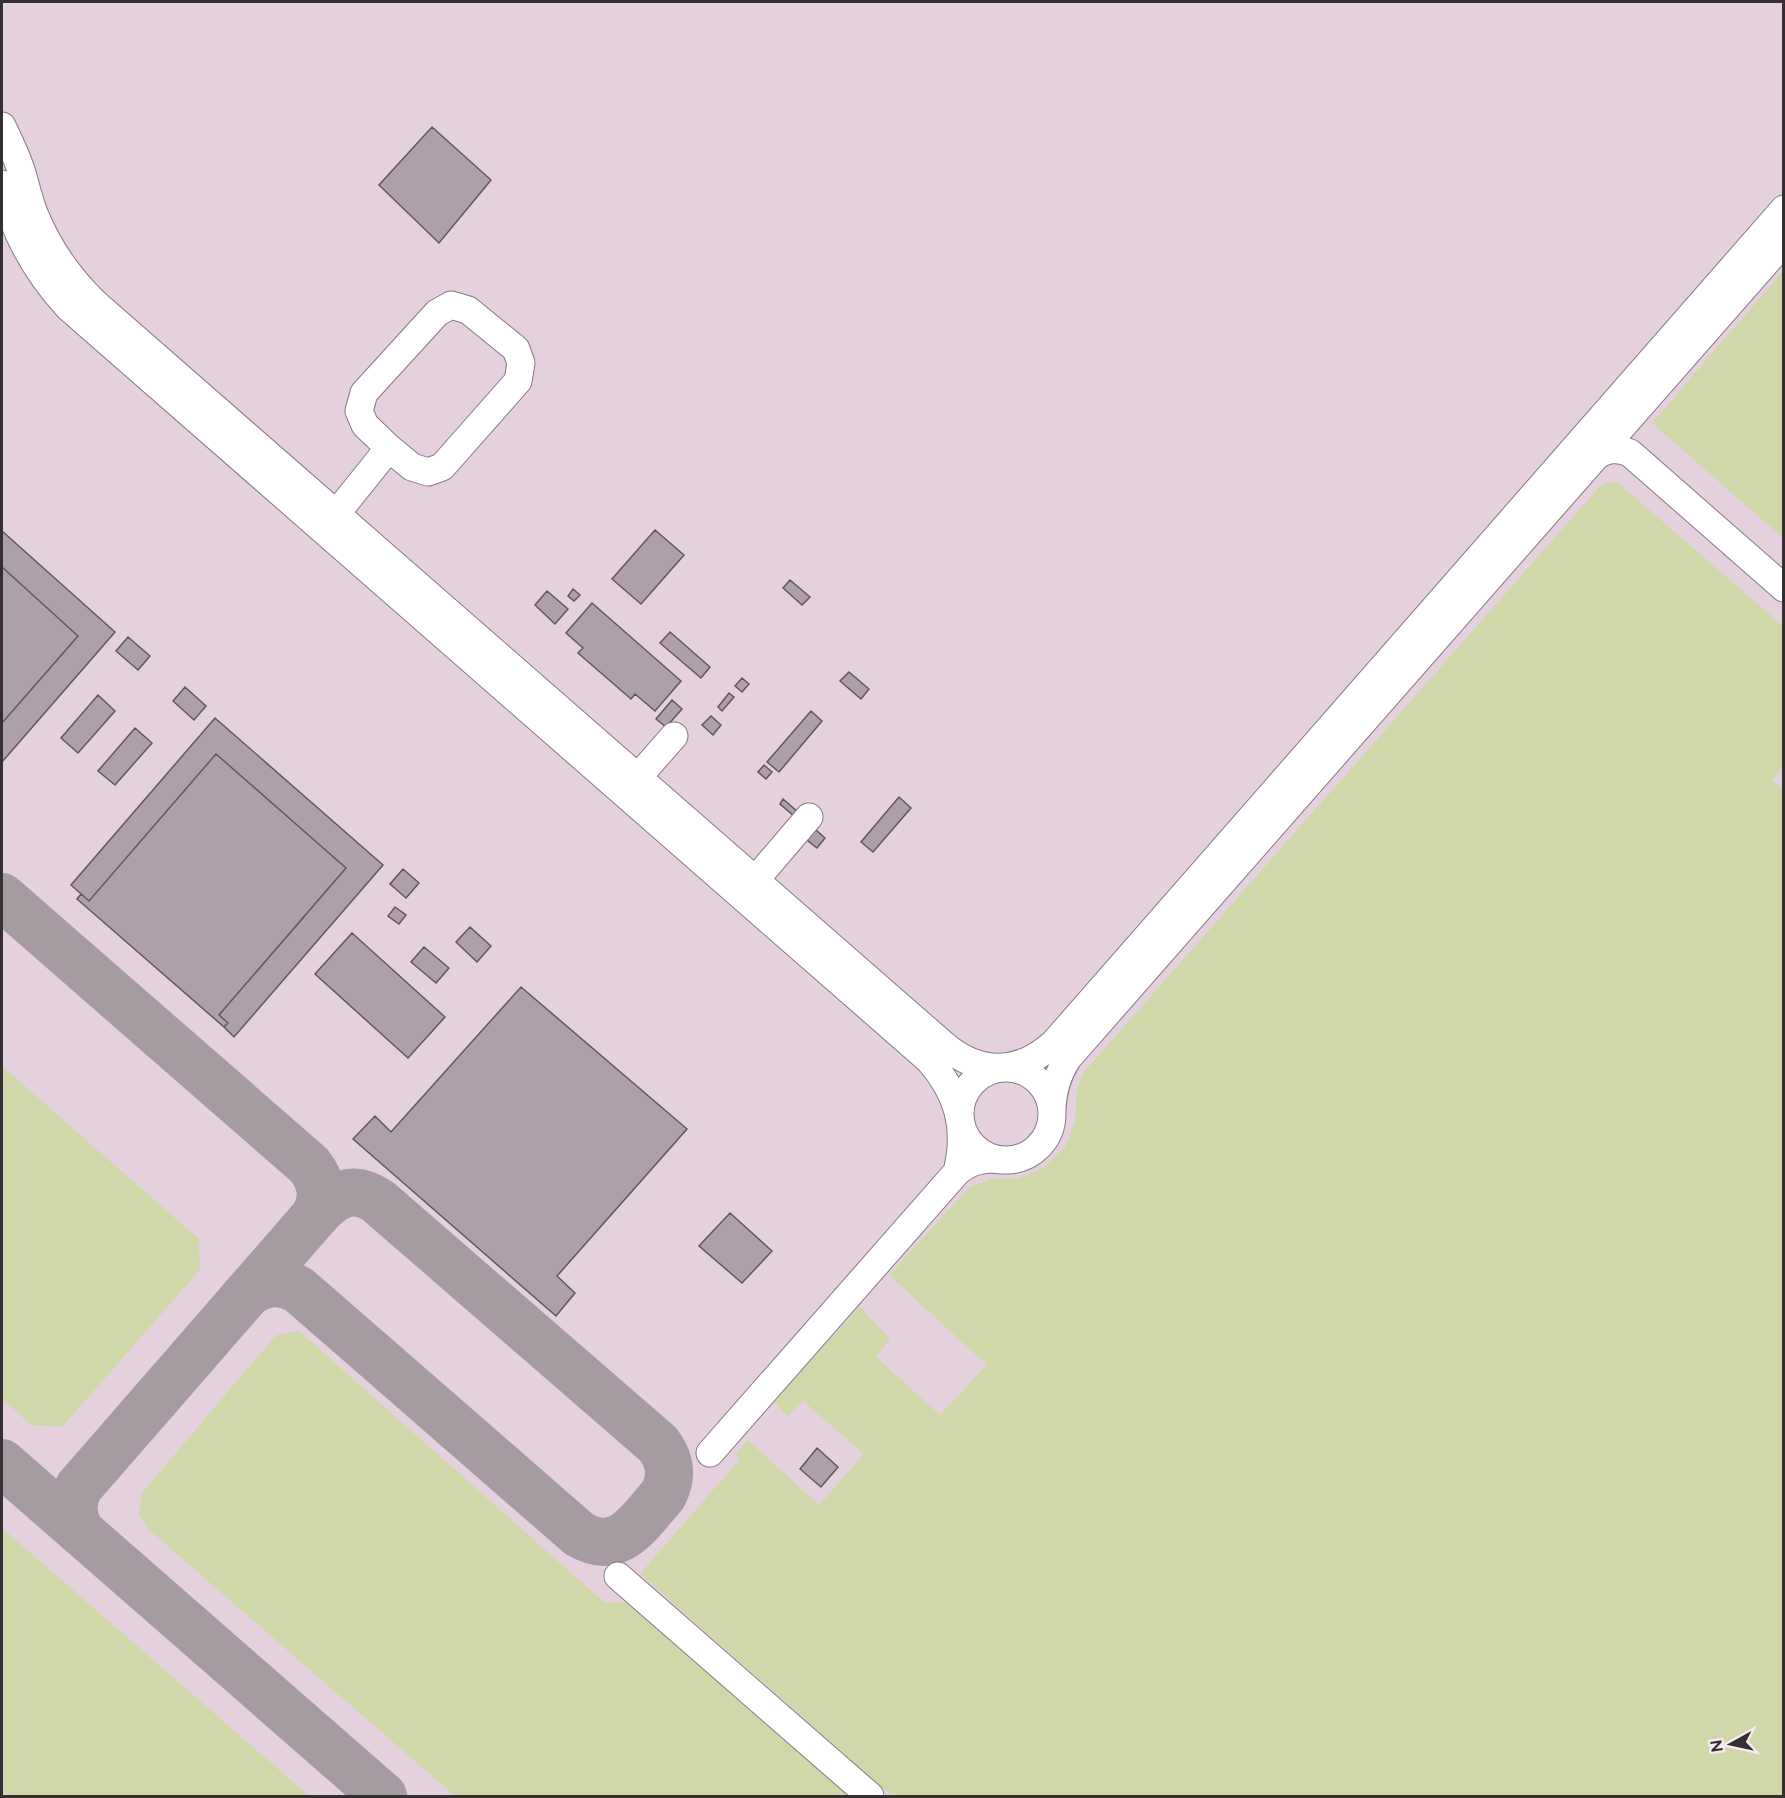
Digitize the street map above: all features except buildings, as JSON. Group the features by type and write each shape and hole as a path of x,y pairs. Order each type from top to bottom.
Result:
{"street":[{"path":"2,126 19,164 27,194 42,231 72,278 96,304 638,777 748,888 929,1060 946,1082 958,1108 964,1134 971,1144 980,1152 1002,1160"},
{"path":"2,184 13,220 26,250 43,277 68,307 748,888 953,1053 976,1064 1013,1068 1036,1078 1050,1099 1052,1112"},
{"path":"957,1172 962,1147 960,1110 969,1086 977,1077 988,1071 1024,1063 1054,1043 1545,498 1756,257 1784,209"},
{"path":"1756,257 1784,242"},
{"path":"1592,460 1629,418 1738,277"},
{"path":"452,304 468,310 516,350 521,363 518,381 442,466 428,472 420,470 412,467 389,448 365,425 359,411 364,393 437,313 452,304"},
{"path":"1629,418 1626,430 1627,444 1635,457"},
{"path":"336,514 389,448"},
{"path":"1545,498 1605,451 1612,449 1624,451 1635,457 1784,588"},
{"path":"710,1453 957,1172 975,1161 1014,1160 1034,1151 1048,1133 1054,1089 1068,1058 1527,518"},
{"path":"638,777 674,736"},
{"path":"748,888 809,818"},
{"path":"618,1576 870,1797"}],"shaded area":[{"path":"2,2 1783,2 1783,1796 2,1796"}],"green space":[{"path":"1783,271 1783,538 1652,423"},
{"path":"1616,481 1783,626 1783,766 1772,780 1784,790 1783,1796 892,1796 640,1574 739,1460 736,1453 748,1440 819,1505 864,1454 803,1401 787,1417 774,1401 860,1307 890,1339 876,1357 940,1415 987,1365 889,1275 970,1187 991,1179 1018,1178 1042,1169 1065,1147 1075,1122 1077,1089 1083,1073 1602,484"},
{"path":"2,1066 199,1239 200,1270 62,1427 31,1425 2,1399"},
{"path":"299,1331 604,1602 631,1603 853,1796 455,1796 148,1529 139,1513 142,1493 276,1335"},
{"path":"2,1528 309,1796 2,1796"}],"taxiway":[{"path":"2,897 309,1165 317,1177 321,1197 314,1217"},
{"path":"81,1532 74,1510 79,1487 321,1209 336,1198 352,1193 360,1193 379,1202 658,1444 669,1468 668,1481 663,1495 636,1526 617,1539 606,1542 579,1534 299,1290 273,1283 248,1293"},
{"path":"2,1463 383,1796"}]}
